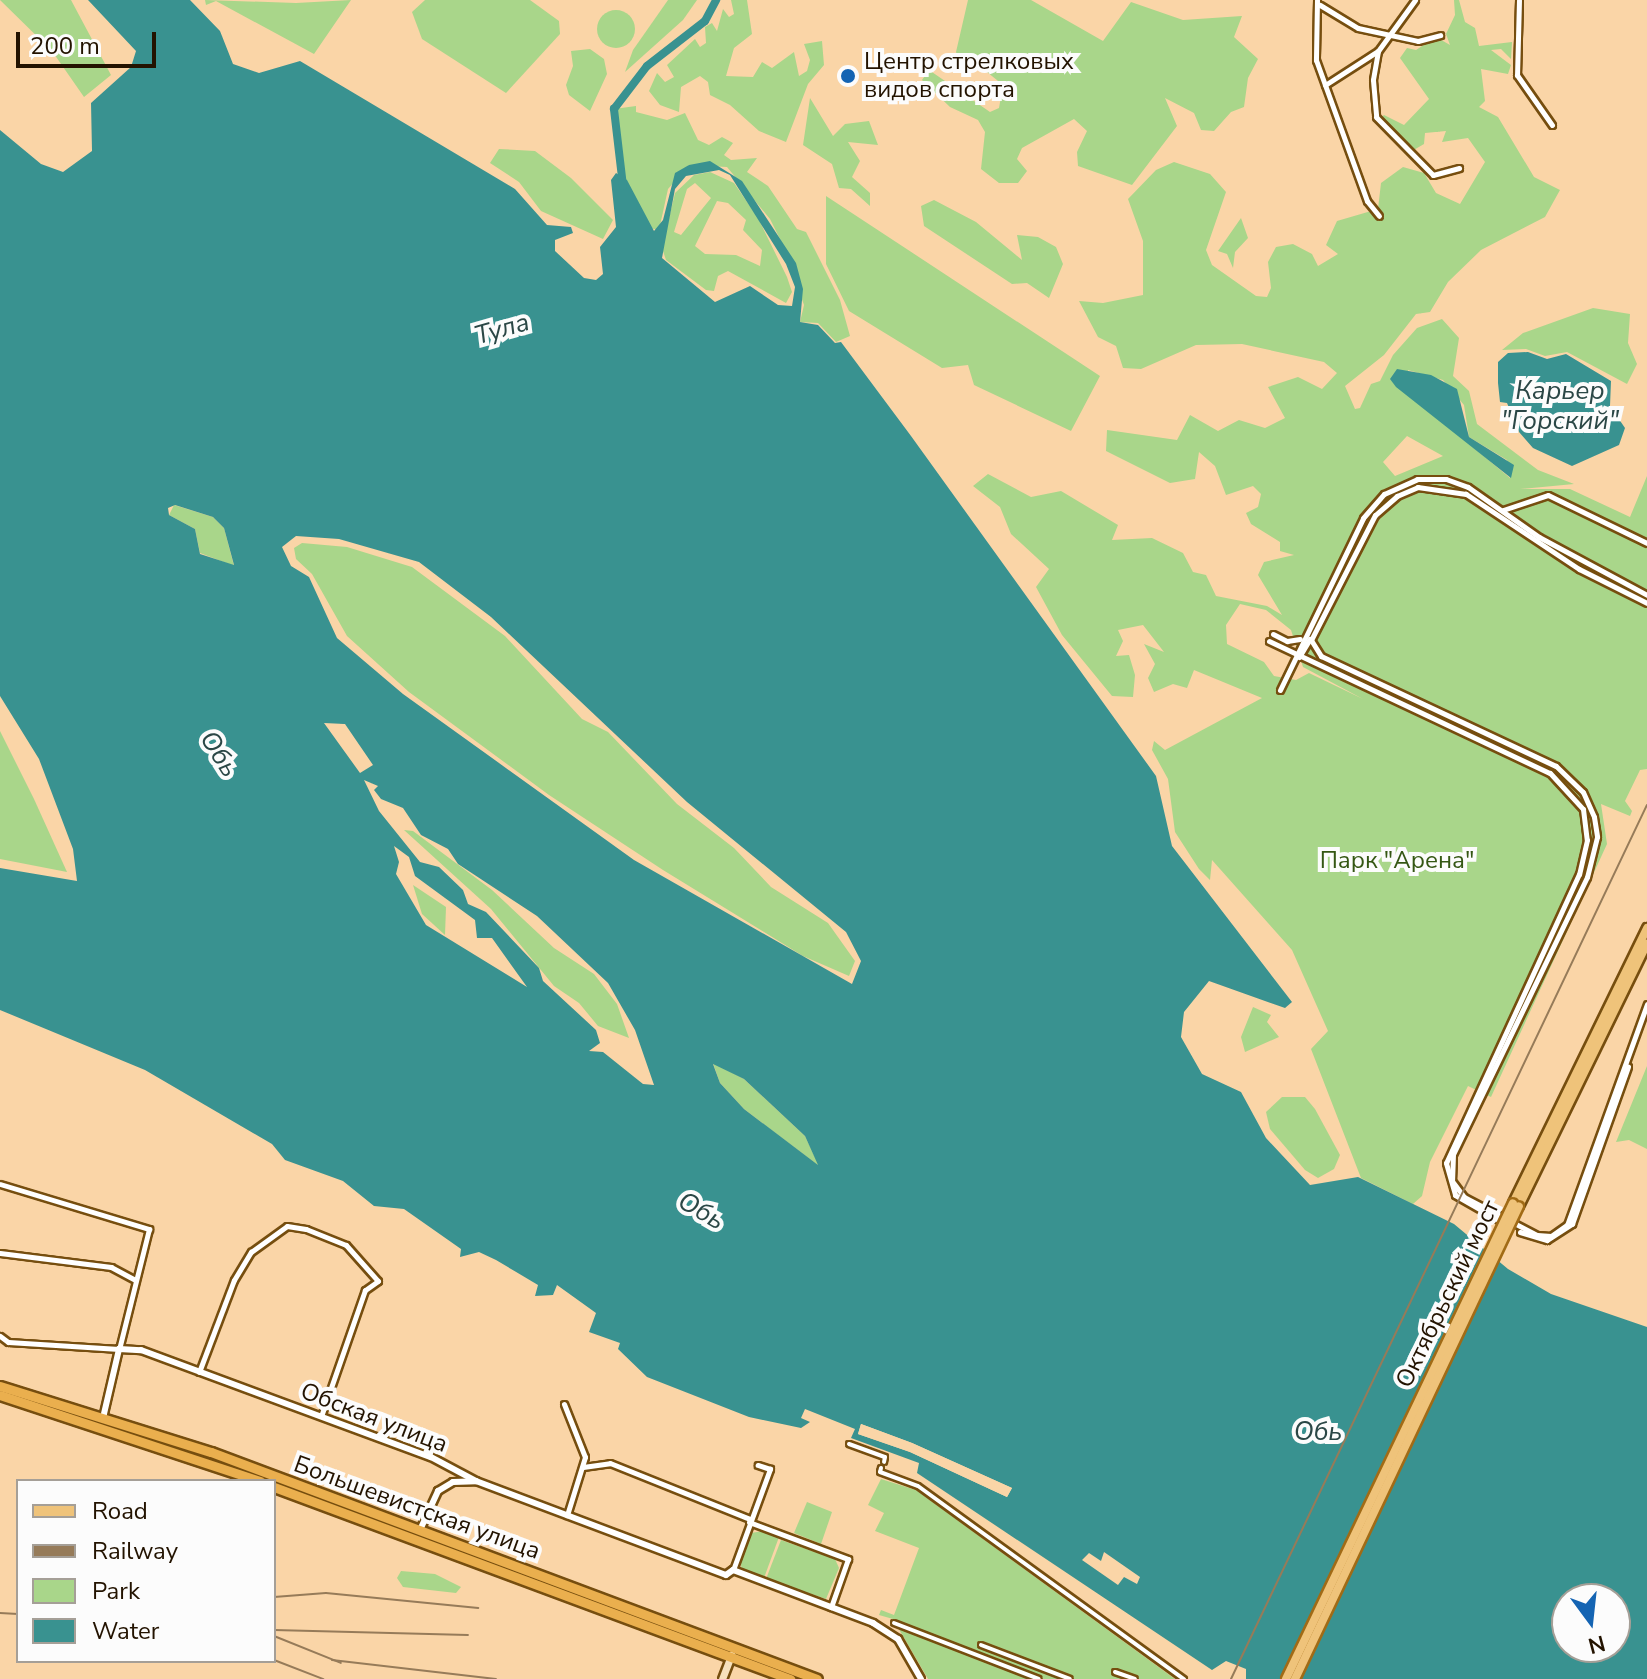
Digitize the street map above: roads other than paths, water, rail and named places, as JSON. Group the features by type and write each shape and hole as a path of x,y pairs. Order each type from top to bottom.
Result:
{"highway":[{"name":"Большевистская улица","path":"0,1386 103,1418 274,1479"},
{"name":"Большевистская улица","path":"0,1395 254,1479"},
{"name":"Большевистская улица","path":"276,1480 420,1531 732,1652 790,1679"},
{"name":"Большевистская улица","path":"276,1488 732,1652 817,1679"}],"main road":[{"name":"Октябрьский мост","path":"1295,1679 1647,928"},
{"name":"Октябрьский мост","path":"1286,1679 1516,1204 1647,943"},
{"path":"722,1679 732,1652"}],"street":[{"path":"1325,85 1378,51 1415,0"},
{"path":"1519,0 1517,75 1552,125"},
{"path":"1318,3 1348,24 1418,41 1440,35"},
{"path":"1318,3 1316,60 1367,201 1379,216"},
{"path":"1378,51 1373,80 1376,117 1433,175 1459,168"},
{"path":"1280,690 1292,663 1313,634 1353,536 1373,504 1402,484 1446,479 1503,510 1518,525"},
{"path":"1300,650 1303,635 1360,540 1387,504 1418,487 1445,487 1481,498 1518,525 1632,591 1647,603"},
{"path":"1503,510 1548,495 1647,543"},
{"path":"1518,525 1522,505"},
{"path":"1353,536 1360,540"},
{"path":"1632,591 1647,595"},
{"path":"1273,634 1300,650 1310,660 1492,736 1572,779 1590,806 1597,837 1587,877 1453,1154 1452,1181 1464,1197 1537,1235 1551,1236 1567,1225 1647,1004"},
{"path":"1313,634 1316,653"},
{"path":"1287,641 1303,635"},
{"path":"1269,641 1283,648 1316,653 1489,743 1565,785 1583,809 1587,840 1579,874 1449,1152 1445,1173 1455,1195 1536,1239 1565,1232 1583,1201 1647,1013"},
{"path":"1283,648 1292,663"},
{"path":"1292,663 1310,660"},
{"path":"1489,743 1492,736"},
{"path":"0,1184 149,1229 103,1418"},
{"path":"199,1372 234,1280 251,1252 287,1226 326,1237 349,1248 378,1281 365,1290 321,1416"},
{"path":"0,1253 111,1267 135,1280"},
{"name":"Обская улица","path":"0,1336 8,1342 141,1350 431,1457 476,1481 726,1575 733,1570"},
{"path":"564,1404 584,1450 583,1467 567,1515"},
{"path":"849,1444 885,1457 884,1462"},
{"path":"583,1467 610,1463 848,1559 831,1607"},
{"path":"758,1465 770,1469 733,1570 893,1634 911,1658 920,1679"},
{"path":"881,1468 880,1472 918,1486 1184,1679"},
{"path":"420,1531 445,1485 476,1481"},
{"path":"894,1623 1039,1679"},
{"path":"981,1645 1070,1679"},
{"path":"1115,1672 1135,1679"}],"water":[{"name":"Обь","path":"88,0 190,0 220,31 233,64 259,73 300,61 515,189 547,225 571,227 573,233 555,240 555,251 584,278 596,280 603,274 600,247 616,227 611,180 616,173 627,180 654,231 663,220 675,173 689,165 710,161 742,181 796,263 803,289 800,322 818,325 835,343 841,342 911,436 1156,776 1172,846 1292,1002 1285,1008 1209,981 1184,1012 1181,1037 1202,1074 1241,1092 1266,1138 1310,1185 1358,1177 1454,1224 1508,1269 1551,1294 1647,1327 1647,1679 1246,1679 1246,1669 1226,1661 1212,1670 917,1473 919,1463 851,1438 855,1429 805,1409 801,1418 810,1422 801,1428 749,1417 647,1377 618,1349 620,1343 589,1332 596,1313 557,1285 553,1295 535,1296 538,1285 496,1260 479,1252 460,1257 461,1249 404,1209 374,1206 343,1181 285,1160 272,1144 145,1070 0,1010 0,868 77,881 73,849 39,759 0,696 0,130 41,164 63,172 92,151 91,103 131,67 136,51","holes":["719,170 730,175 786,264 795,287 792,306 778,305 750,286 715,302 662,258 675,189 686,176","175,505 213,517 224,528 234,565 200,554 195,529 169,515 168,508","296,536 339,539 419,562 491,617 687,802 846,932 861,961 852,984 634,860 403,694 337,638 309,577 291,566 282,547","324,723 345,724 373,765 360,773","364,780 378,786 374,790 381,799 403,808 421,835 448,849 458,864 537,916 608,983 635,1030 654,1085 643,1084 603,1052 589,1051 600,1043 596,1030 543,981 539,968 486,912 468,904 463,890 439,867 420,862 379,811","394,846 409,857 415,876 475,920 477,938 492,938 527,987 426,925 396,874 399,862","713,1064 744,1079 805,1136 818,1165 744,1109 720,1083","861,1424 912,1443 1012,1488 1007,1497 910,1452 858,1434"]},
{"name":"Карьер \"Горский\"","path":"1528,352 1547,359 1566,354 1611,381 1610,406 1625,428 1619,445 1572,466 1533,448 1519,432 1507,403 1500,402 1498,383 1498,362 1508,353"},
{"path":"1397,369 1431,375 1457,389 1469,437 1514,465 1511,478 1396,387 1390,379"}],"waterway":[{"name":"Тула","path":"623,186 614,109 647,66 705,21 716,0"}],"railway":[{"path":"1231,1679 1647,805"},
{"path":"276,1597 326,1593 478,1608"},
{"path":"0,1613 16,1614"},
{"path":"276,1630 468,1635"},
{"path":"276,1637 341,1663"},
{"path":"332,1660 496,1679"},
{"path":"276,1661 323,1679"}],"place":[{"name":"Центр стрелковых видов спорта","path":"848,76"}],"park label":[{"name":"Парк \"Арена\"","path":"1397,861"}]}
